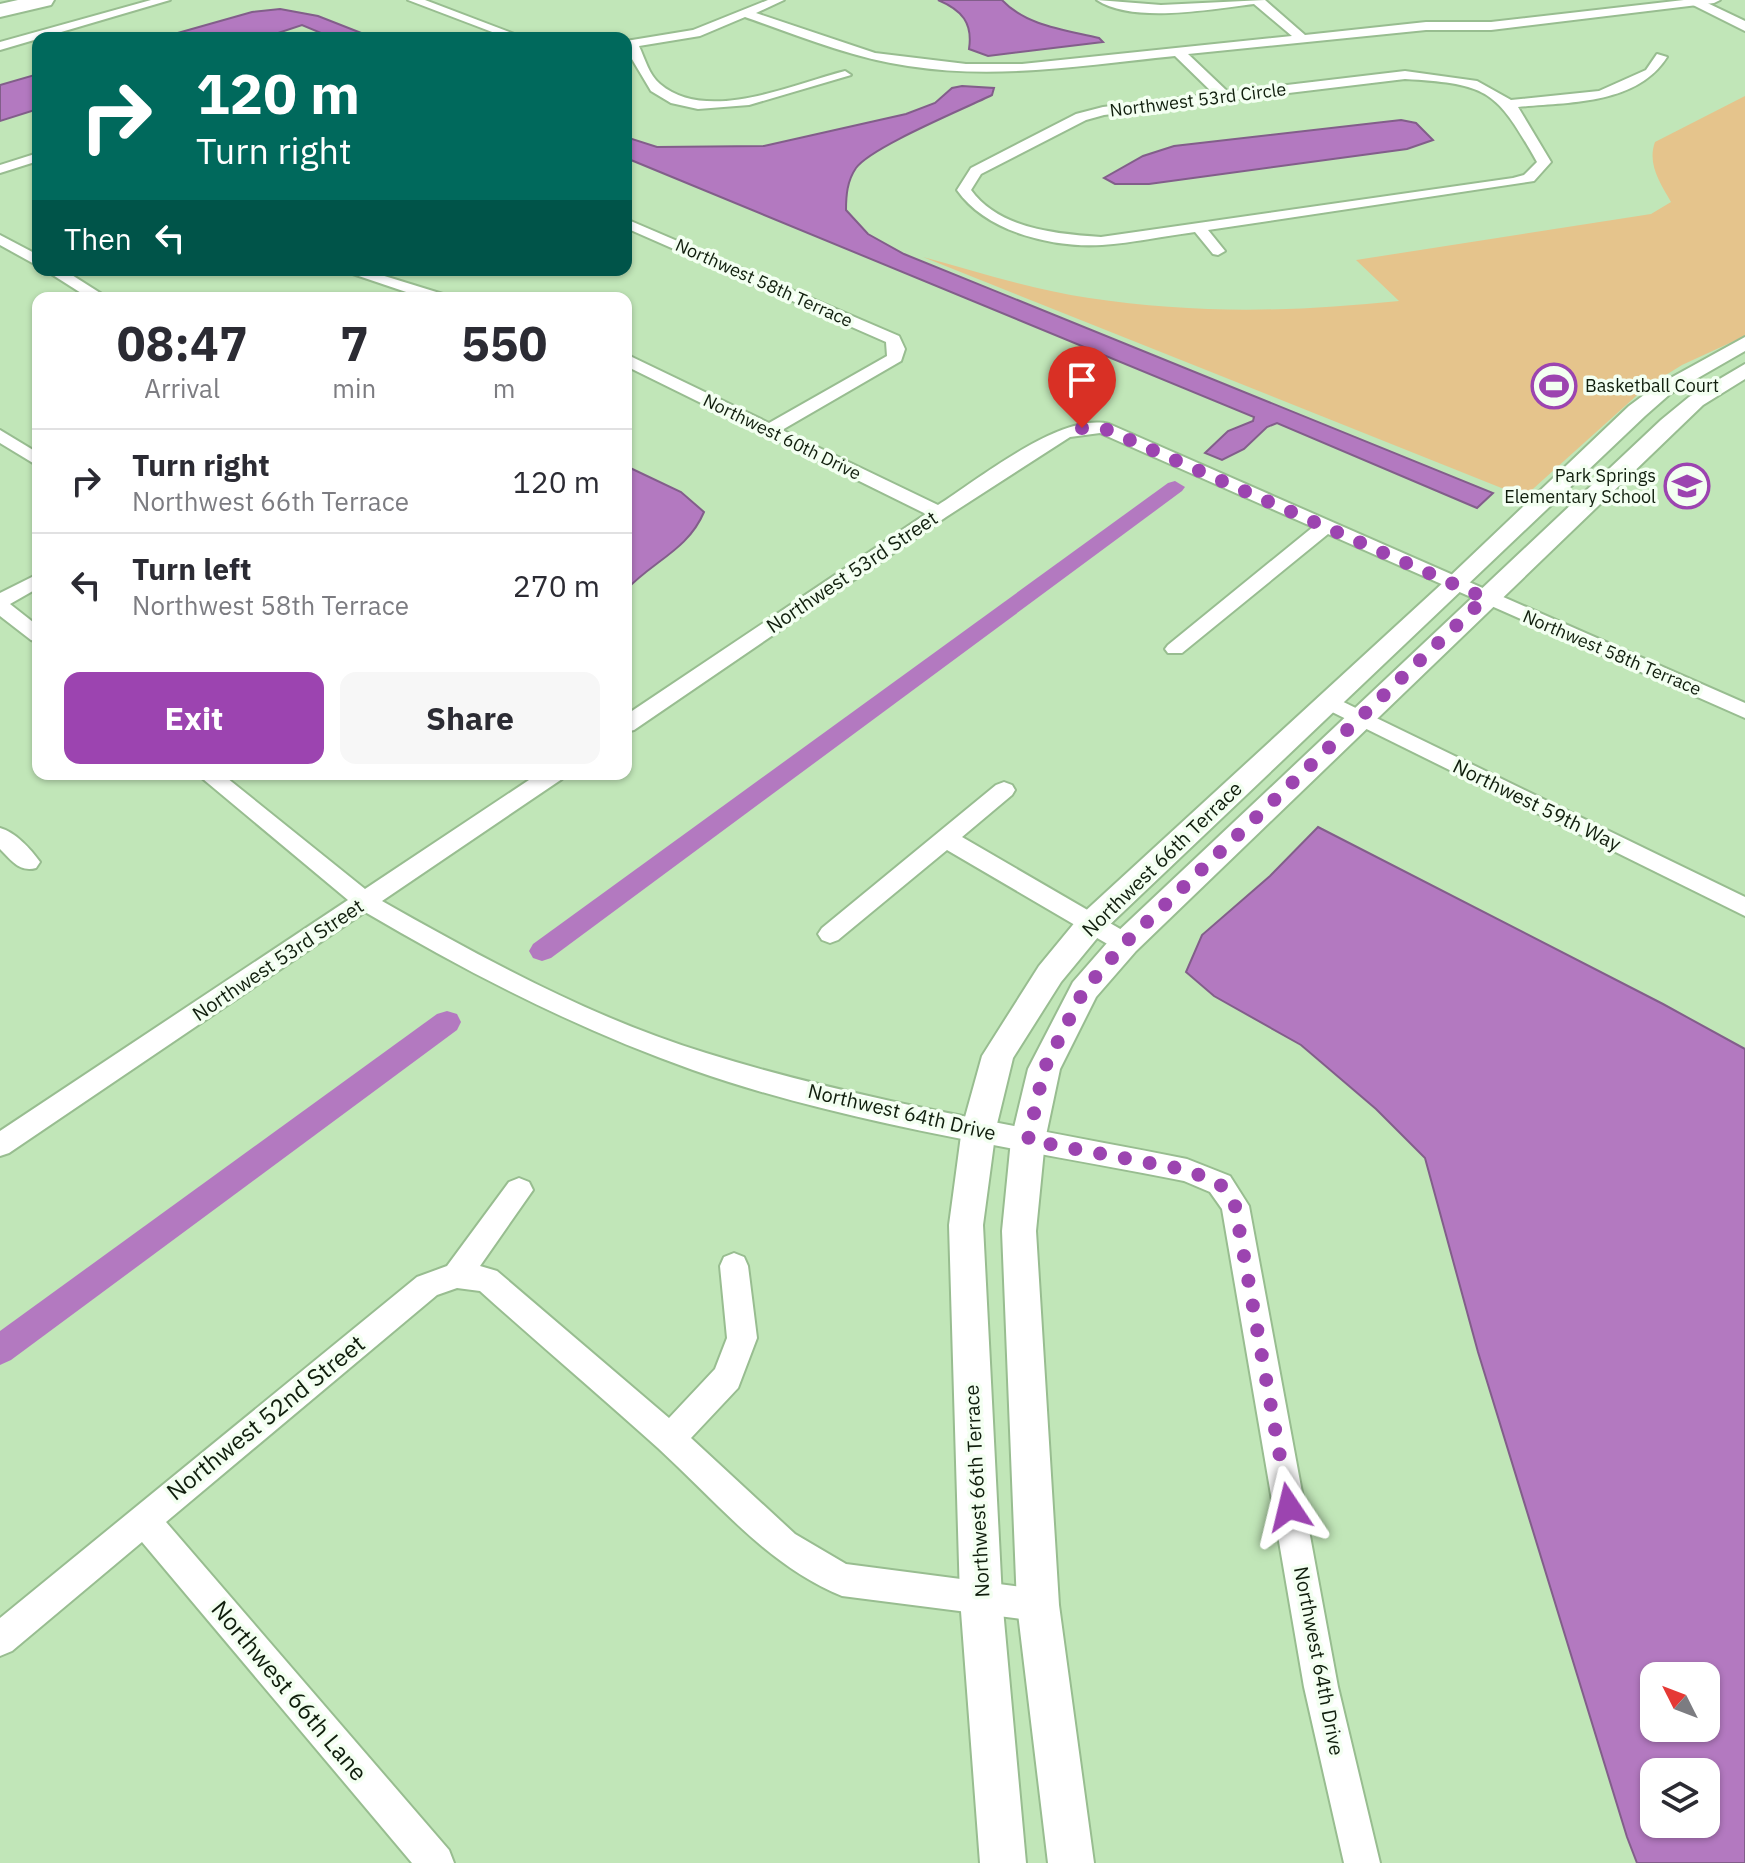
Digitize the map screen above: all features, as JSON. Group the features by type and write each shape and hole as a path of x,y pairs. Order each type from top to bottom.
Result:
{"highway":[{"path":"0,11 43,0"}],"street":[{"path":"50,32 164,0"},
{"path":"414,0 502,32"},
{"path":"632,44 696,33 778,0"},
{"path":"1103,0 1138,8 1165,9 1258,0 1302,39"},
{"path":"1426,26 1474,14 1616,0"},
{"path":"744,13 845,48 920,65 973,69 1022,68 1426,26 1491,26 1692,1 1713,0 1745,16"},
{"path":"1692,1 1745,27"},
{"path":"1523,9 1538,20"},
{"path":"0,46 32,37"},
{"path":"632,50 657,90 688,102 732,105 756,102 778,97 806,84 845,75"},
{"path":"1178,52 1224,96"},
{"path":"1509,104 1602,95 1651,73 1661,57"},
{"name":"Northwest 53rd Circle","path":"1405,75 1457,80 1496,94 1509,104 1544,162 1539,171 1529,178 1101,241 1070,240 1043,234 980,210 969,201 964,190 976,171 1081,117 1117,109 1405,75"},
{"path":"0,169 32,159"},
{"name":"Northwest 58th Terrace","path":"632,226 893,339 897,349 895,358 769,430"},
{"path":"1199,228 1218,251"},
{"path":"0,239 32,258"},
{"path":"63,276 90,292"},
{"path":"367,276 419,292"},
{"path":"382,292 394,276"},
{"name":"Northwest 66th Terrace","path":"1003,1863 981,1598 966,1225 979,1128 998,1056 1050,974 1092,923 1663,390 1722,353 1745,343"},
{"name":"Northwest 60th Drive","path":"632,363 939,513"},
{"name":"Northwest 66th Terrace","path":"1071,1863 1038,1605 1019,1231 1028,1140 1044,1069 1084,990 1125,943 1696,401 1745,370"},
{"name":"Northwest 58th Terrace","path":"1082,428 1103,428 1745,711"},
{"name":"Northwest 53rd Street","path":"632,721 939,513 1064,433 1082,428"},
{"path":"4,443 32,458"},
{"path":"1587,458 1621,471"},
{"path":"1175,649 1325,527"},
{"path":"32,584 0,603 32,631"},
{"name":"Northwest 59th Way","path":"1329,702 1745,907"},
{"name":"Northwest 64th Drive","path":"215,780 366,902 454,953 566,1010 700,1062 852,1104 1187,1170 1220,1184 1235,1206 1321,1687 1362,1863"},
{"name":"Northwest 53rd Street","path":"0,1145 545,780"},
{"path":"830,934 1004,790"},
{"path":"0,836 28,862"},
{"path":"945,838 1125,943"},
{"name":"Northwest 52nd Street","path":"0,1639 427,1286 457,1275 519,1190"},
{"path":"670,1439 727,1378 742,1338 734,1266"},
{"path":"457,1275 487,1280 670,1439 784,1545 842,1580 1038,1605"},
{"name":"Northwest 66th Lane","path":"143,1519 436,1863"}],"shaded area":[{"path":"938,0 1002,0 1035,21 1099,38 1103,42 988,56 969,49 969,32 964,18 954,8"},
{"path":"280,9 318,16 359,32 319,32 302,25 281,32 181,32 252,12"},
{"path":"32,76 32,111 0,121 0,85"},
{"path":"952,88 994,88 992,95 898,139 865,159 853,173 846,210 868,234 904,254 1493,493 1477,508 1277,423 1267,427 1244,449 1222,460 1205,453 1228,431 1253,421 1254,417 632,160 632,139 657,147 764,146 906,114 935,103"},
{"path":"1745,96 1745,336 1682,365 1645,388 1524,497 923,257 1047,290 1167,307 1244,310 1399,301 1356,260 1651,214 1671,202 1654,166 1655,142"},
{"path":"1401,120 1416,123 1433,140 1407,149 1149,184 1115,184 1104,178 1143,156 1174,146"},
{"path":"632,469 681,492 704,512 679,546 632,584"},
{"path":"1318,827 1745,1049 1745,1863 1637,1863 1478,1352 1425,1158 1376,1109 1301,1045 1214,996 1186,972 1202,935 1270,876"}],"waterway":[{"path":"542,951 1175,487"},
{"path":"0,1350 447,1022"}],"place":[{"name":"Basketball Court","path":"1554,386"},
{"name":"Park Springs Elementary School","path":"1687,486"}],"route":[{"path":"1082,428 1103,428 1485,598 1125,943 1084,990 1044,1069 1033,1116 1028,1140 1187,1170 1220,1184 1235,1206 1289,1507"}]}
